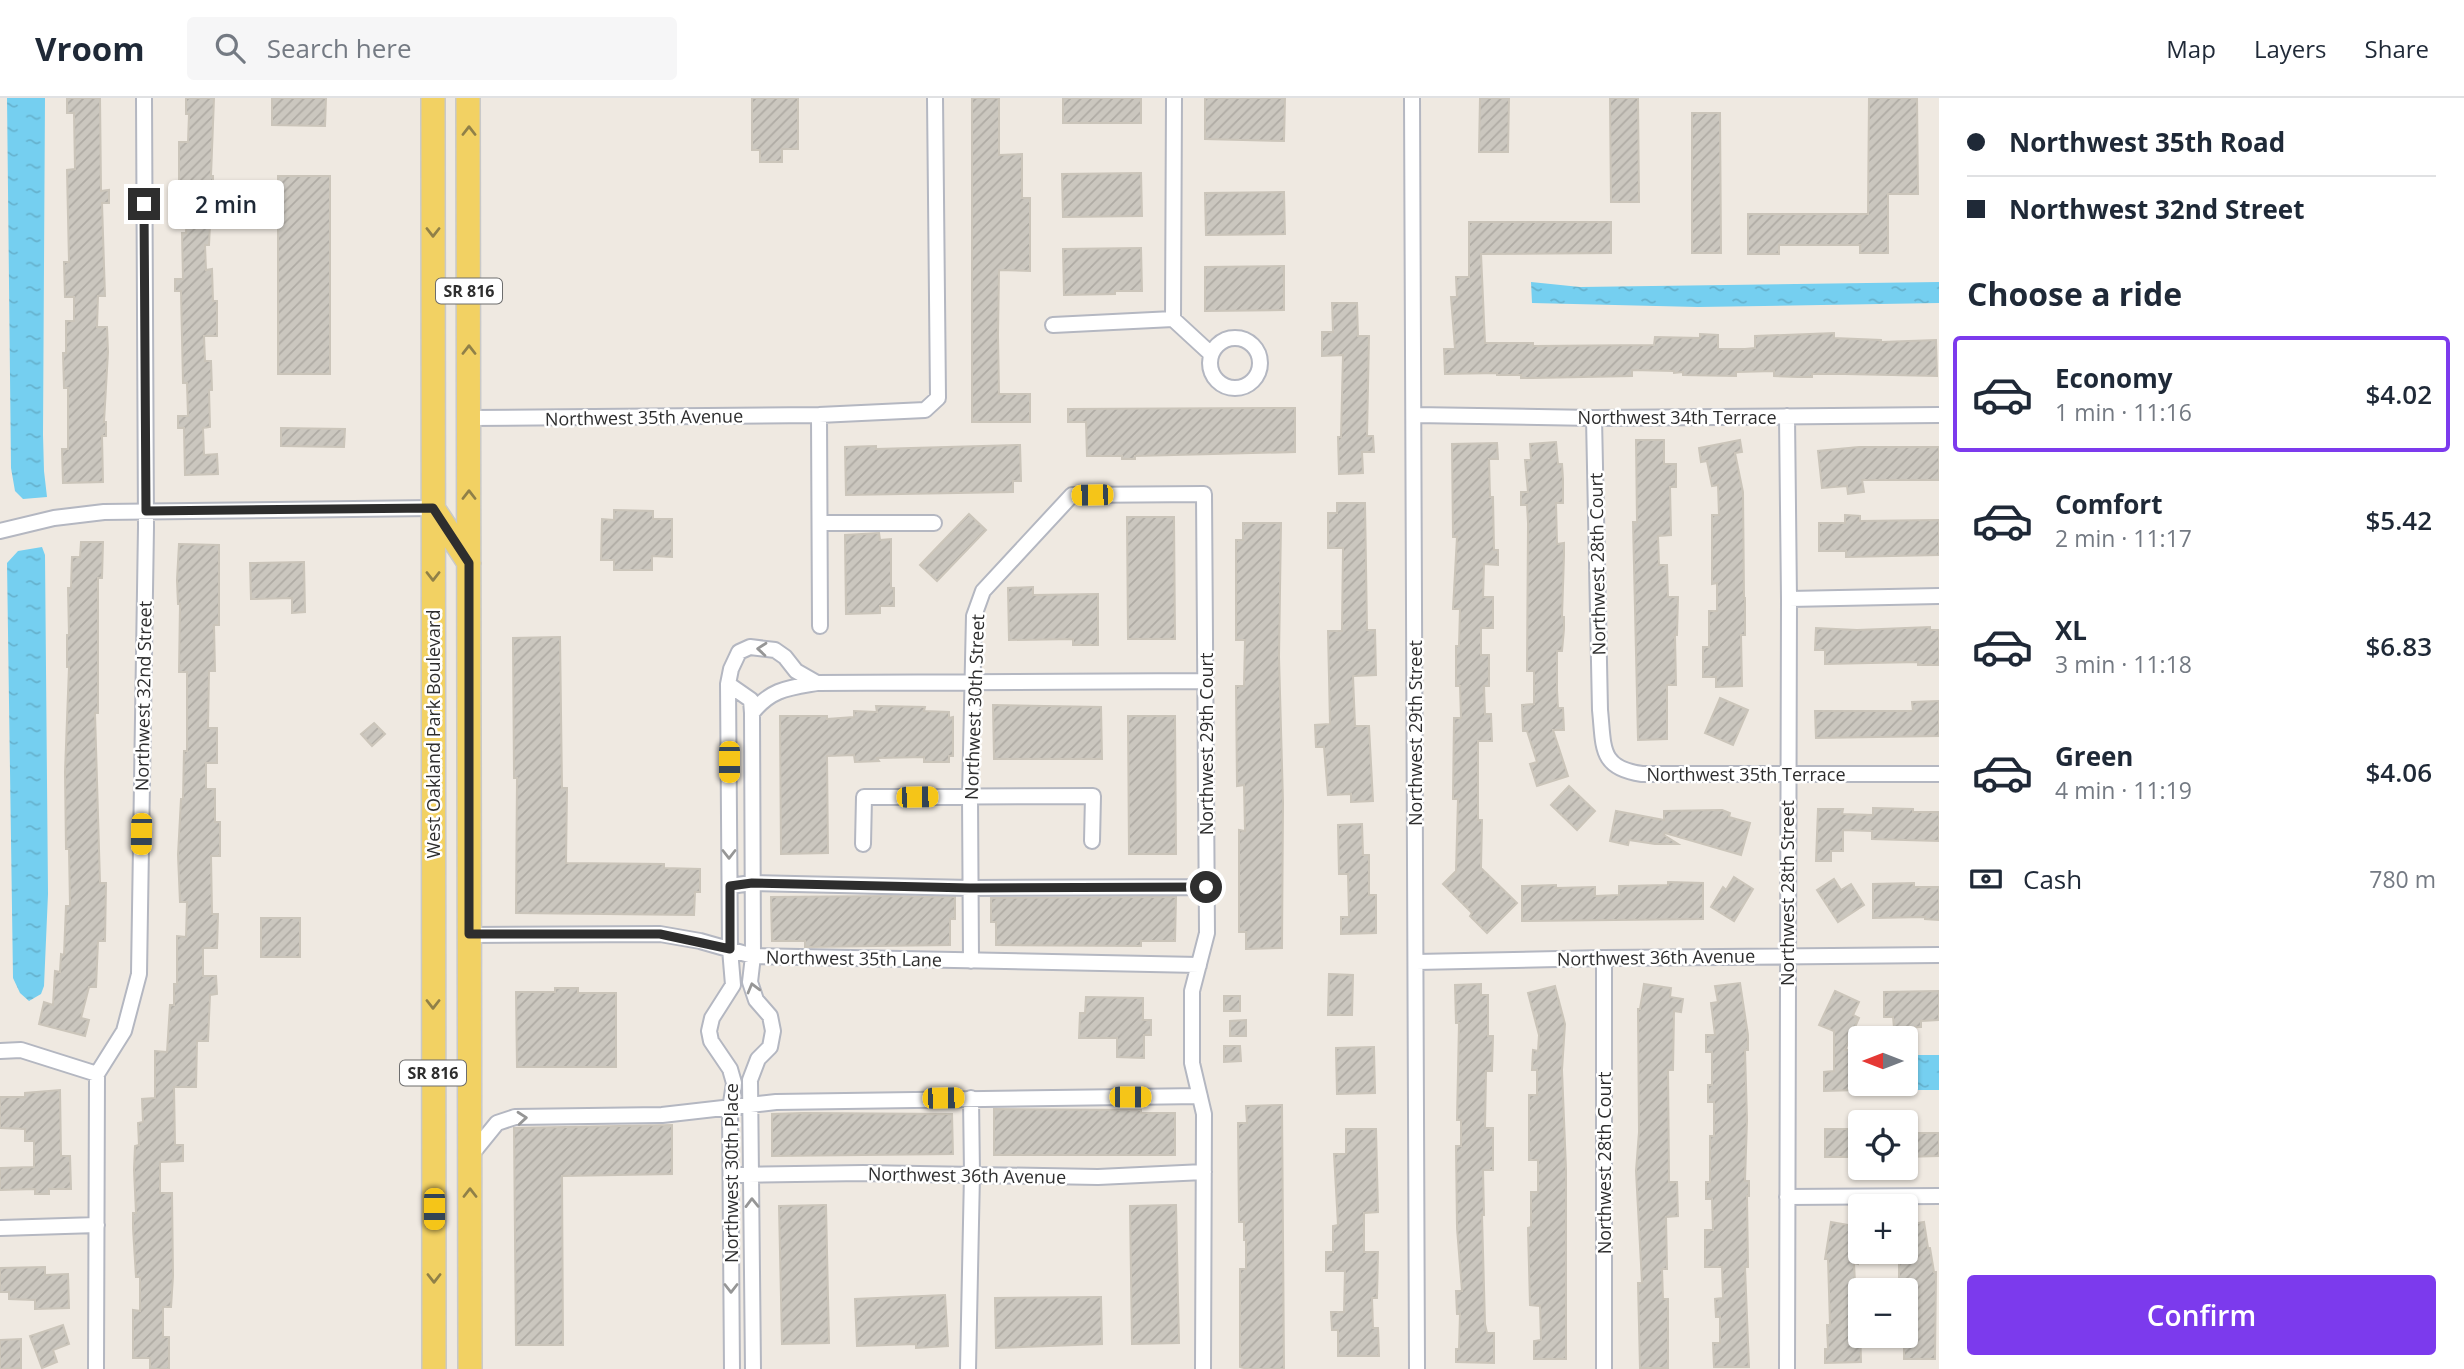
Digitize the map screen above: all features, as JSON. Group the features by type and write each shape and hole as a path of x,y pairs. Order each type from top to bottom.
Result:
{"main road":[{"name":"West Oakland Park Boulevard","path":"433,98 434,1369"},
{"name":"West Oakland Park Boulevard","path":"468,98 470,1369"},
{"path":"433,508 469,563"},
{"path":"433,903 452,929 469,934"},
{"path":"433,936 452,958 468,984"}],"street":[{"name":"Northwest 32nd Street","path":"97,1074 124,1031 139,974 146,511 144,98"},
{"name":"Northwest 35th Avenue","path":"469,418 819,415 925,410 938,398 936,98"},
{"path":"1173,319 1174,98"},
{"name":"Northwest 29th Street","path":"1412,98 1417,1369"},
{"path":"1053,325 1173,319 1211,354"},
{"path":"819,415 820,626"},
{"name":"Northwest 34th Terrace","path":"1415,415 1594,418 1939,415"},
{"name":"Northwest 28th Street","path":"1787,416 1787,1369"},
{"name":"Northwest 28th Court","path":"1594,418 1600,710"},
{"name":"Northwest 29th Court","path":"1203,1369 1204,1114 1192,1063 1192,991 1207,933 1204,494"},
{"name":"Northwest 30th Street","path":"971,961 971,682 974,616 983,591 1072,495 1204,494"},
{"path":"0,531 54,518 104,512 433,508"},
{"path":"820,523 934,523"},
{"path":"1789,598 1939,596"},
{"name":"Northwest 30th Place","path":"732,1369 730,1109 734,1083 730,1069 711,1041 709,1031 712,1018 733,985 730,949 728,684 739,652 750,647 775,650 785,657 796,671 817,683"},
{"path":"752,713 762,700 783,689 817,683 1205,681"},
{"path":"728,684 751,700 752,713"},
{"name":"Northwest 35th Terrace","path":"1600,710 1605,755 1610,763 1625,772 1939,774"},
{"name":"Northwest 30th Place","path":"752,713 753,956 750,982 756,1000 770,1016 773,1031 770,1047 758,1059 750,1080 753,1369"},
{"path":"863,844 864,797 1093,796 1092,841"},
{"path":"730,886 752,883 970,888 1206,887"},
{"name":"Northwest 35th Lane","path":"469,934 660,934 753,956 1199,965"},
{"name":"Northwest 36th Avenue","path":"1416,962 1939,955"},
{"name":"Northwest 28th Court","path":"1604,958 1604,1369"},
{"path":"0,1051 21,1051 97,1074 96,1369"},
{"path":"470,1156 497,1123 515,1117 662,1115 776,1102 1200,1096"},
{"path":"968,1369 971,1098"},
{"name":"Northwest 36th Avenue","path":"731,1175 972,1174 1098,1177 1203,1172"},
{"path":"1787,1197 1939,1196"},
{"path":"0,1228 97,1225"}],"water":[{"path":"7,98 45,98 43,435 47,497 23,499 15,491 11,468"},
{"path":"1531,282 1580,287 1939,282 1939,303 1698,307 1532,303"},
{"path":"42,547 45,555 48,894 44,986 41,994 29,1001 20,993 13,978 7,563 18,551"},
{"path":"1918,1055 1939,1055 1939,1090 1918,1090"}],"building":[{"path":"67,98 100,98 101,191 109,190 109,203 102,203 105,296 98,296 97,327 107,327 108,352 104,422 106,436 102,436 103,482 63,483 62,449 68,449 68,388 64,388 63,353 66,353 66,321 74,321 74,297 65,297 64,262 69,262 67,170 75,169 74,113 67,113"},
{"path":"186,98 214,98 211,176 213,203 209,245 205,245 206,270 212,269 213,301 217,301 217,336 204,336 205,361 211,361 212,390 209,390 210,427 203,428 204,455 217,454 218,474 185,475 184,428 178,428 178,416 188,416 187,383 183,383 181,291 175,291 175,279 183,279 182,233 186,233 187,203 179,203 179,142 188,142 189,114 186,114"},
{"path":"272,98 326,98 325,126 272,125"},
{"path":"752,98 798,98 798,149 782,149 782,162 760,162 760,150 752,150"},
{"path":"972,98 999,98 999,155 1022,154 1022,198 1030,198 1030,271 999,270 998,335 999,394 1030,394 1030,422 972,422"},
{"path":"1063,98 1141,98 1141,123 1063,123"},
{"path":"1205,98 1285,98 1284,141 1205,139"},
{"path":"1480,98 1509,98 1508,152 1479,152"},
{"path":"1610,98 1638,98 1639,202 1611,202"},
{"path":"1869,98 1917,98 1918,194 1888,194 1888,253 1860,253 1860,245 1779,245 1779,254 1748,254 1748,214 1868,214"},
{"path":"1692,113 1720,113 1721,253 1692,253"},
{"path":"1141,173 1142,216 1063,217 1062,174"},
{"path":"278,176 330,176 330,374 278,374"},
{"path":"1284,192 1285,234 1206,235 1205,193"},
{"path":"1469,222 1611,222 1611,253 1481,254 1485,343 1533,343 1533,346 1654,345 1655,337 1700,338 1700,334 1718,335 1718,349 1745,349 1755,348 1755,336 1834,333 1834,338 1881,342 1936,340 1937,376 1812,374 1812,377 1798,377 1774,376 1774,371 1736,372 1736,376 1683,375 1683,372 1674,371 1632,370 1632,376 1521,378 1521,375 1497,373 1445,374 1444,349 1455,349 1451,297 1457,297 1456,277 1469,277"},
{"path":"1141,248 1142,291 1064,295 1063,249"},
{"path":"1284,266 1284,310 1205,311 1205,267"},
{"path":"1332,303 1357,303 1358,336 1369,336 1367,436 1373,436 1374,452 1362,452 1363,473 1339,474 1338,437 1341,437 1343,355 1322,356 1322,332 1333,332"},
{"path":"1295,408 1295,452 1135,456 1135,459 1122,459 1122,456 1087,456 1086,422 1068,422 1068,409"},
{"path":"281,428 345,429 344,447 281,446"},
{"path":"1636,440 1664,440 1664,464 1676,464 1676,487 1670,487 1671,535 1658,536 1659,565 1667,565 1668,597 1678,597 1675,635 1676,685 1667,685 1667,739 1638,740 1633,522 1637,522"},
{"path":"1740,440 1742,452 1735,453 1743,492 1745,635 1741,635 1742,686 1716,687 1716,677 1703,677 1703,647 1709,647 1709,611 1717,611 1717,583 1712,584 1712,515 1719,515 1718,485 1712,486 1707,461 1701,462 1699,448"},
{"path":"1556,442 1558,464 1562,464 1563,479 1563,503 1556,503 1557,544 1564,543 1564,629 1562,651 1557,651 1557,690 1558,708 1563,708 1564,730 1553,730 1568,776 1537,786 1530,764 1537,762 1527,731 1523,731 1522,705 1534,704 1534,671 1527,671 1528,523 1527,505 1521,505 1521,492 1528,492 1525,460 1531,460 1530,444"},
{"path":"1497,443 1498,459 1489,459 1494,550 1498,550 1498,565 1484,564 1483,597 1493,597 1493,628 1481,628 1481,655 1489,655 1489,686 1484,686 1485,714 1491,714 1492,741 1478,741 1478,820 1482,820 1481,868 1517,903 1487,933 1470,916 1472,913 1443,884 1456,871 1458,799 1453,799 1454,718 1461,718 1460,686 1456,686 1460,609 1453,609 1457,537 1453,537 1452,444"},
{"path":"1020,445 1021,481 1013,481 1013,492 846,495 845,447 876,446 876,449"},
{"path":"1859,447 1939,447 1939,480 1862,480 1864,492 1848,494 1847,486 1822,488 1818,451"},
{"path":"1337,503 1365,503 1367,630 1375,630 1376,675 1353,676 1355,726 1369,726 1373,801 1351,802 1351,794 1328,795 1324,747 1316,747 1315,725 1330,724 1328,631 1342,631 1343,548 1328,548 1328,513 1337,513"},
{"path":"614,510 653,511 653,519 672,519 672,557 652,556 652,570 614,570 614,560 601,560 602,519 614,520"},
{"path":"969,514 986,530 937,581 920,565"},
{"path":"1845,515 1860,516 1860,521 1939,520 1939,555 1846,557 1846,551 1819,551 1819,523 1845,523"},
{"path":"1127,517 1174,517 1175,639 1128,639"},
{"path":"1243,523 1281,523 1279,657 1283,802 1282,948 1246,949 1246,932 1239,932 1239,830 1245,831 1244,785 1237,786 1236,686 1244,686 1245,640 1236,640 1236,540 1243,540"},
{"path":"879,533 880,540 891,539 891,588 894,588 894,606 880,606 880,613 846,614 845,535"},
{"path":"81,542 103,542 102,578 98,578 98,713 95,713 100,883 106,883 105,941 98,941 96,987 89,987 81,1018 89,1020 85,1036 39,1024 44,1002 53,1005 55,971 60,972 61,954 64,955 66,906 70,906 65,772 69,667 68,588 71,588 72,557 80,557"},
{"path":"179,544 219,545 219,625 214,625 215,671 209,671 208,728 217,728 217,763 206,763 206,789 215,789 215,822 220,822 220,856 211,856 212,914 218,914 217,948 203,948 203,976 216,976 217,994 210,995 208,1041 197,1041 196,1087 174,1087 175,1145 183,1145 183,1161 160,1162 160,1193 172,1193 171,1307 163,1307 163,1337 169,1337 169,1369 150,1369 150,1358 133,1358 133,1310 140,1311 140,1277 136,1277 133,1228 133,1213 136,1213 134,1170 135,1146 139,1145 138,1123 143,1122 142,1099 155,1098 155,1051 167,1052 170,1005 174,1005 174,984 177,984 177,936 186,937 187,902 180,902 178,855 184,751 187,751 187,672 179,672"},
{"path":"304,562 305,612 292,613 292,598 251,599 250,563"},
{"path":"1033,587 1033,595 1098,594 1098,645 1073,645 1073,639 1009,640 1008,588"},
{"path":"1930,627 1930,630 1939,630 1939,665 1918,665 1918,662 1825,664 1825,650 1815,650 1816,628 1857,630"},
{"path":"560,637 562,788 567,788 566,863 664,864 664,868 700,869 700,892 695,892 694,915 516,913 517,778 514,778 513,638"},
{"path":"1720,698 1748,710 1733,745 1705,733"},
{"path":"1939,701 1939,736 1816,738 1815,711 1913,711 1912,702"},
{"path":"993,705 1101,707 1102,759 994,759"},
{"path":"876,706 925,707 924,711 949,712 949,718 953,717 953,756 949,756 949,762 924,762 924,757 877,758 879,761 855,762 854,755 827,756 828,853 781,854 780,716 827,716 827,719 854,717 854,711 877,712"},
{"path":"1128,716 1175,716 1176,854 1129,854"},
{"path":"374,723 385,734 372,746 361,734"},
{"path":"1569,786 1595,811 1577,830 1551,805"},
{"path":"1873,808 1939,812 1939,841 1872,839 1872,831 1843,830 1843,851 1831,851 1831,861 1816,861 1818,809 1843,809 1842,814 1873,815"},
{"path":"1722,810 1730,813 1729,817 1750,823 1741,855 1665,833 1664,835 1678,844 1629,840 1628,845 1610,841 1616,811 1664,820 1664,811"},
{"path":"1362,824 1363,855 1369,855 1369,895 1376,895 1376,933 1341,934 1341,917 1349,917 1348,874 1339,874 1338,825"},
{"path":"1734,877 1753,889 1734,921 1711,907 1723,887 1726,890"},
{"path":"1834,879 1841,890 1851,884 1864,905 1838,922 1817,890"},
{"path":"1668,882 1703,883 1703,919 1522,921 1522,886 1595,887 1595,896 1619,895 1619,886 1668,885"},
{"path":"1914,883 1914,887 1939,887 1939,920 1925,917 1873,918 1873,884"},
{"path":"771,897 955,897 955,919 950,919 950,945 805,947 805,941 772,941"},
{"path":"1176,897 1175,941 1141,941 1141,946 996,945 996,922 991,922 991,898"},
{"path":"261,918 300,918 300,957 261,957"},
{"path":"1329,974 1353,975 1352,1015 1328,1015"},
{"path":"1740,983 1748,1035 1748,1050 1745,1050 1745,1181 1749,1181 1749,1196 1748,1267 1745,1267 1749,1367 1714,1367 1713,1343 1720,1343 1720,1317 1716,1317 1715,1299 1723,1298 1722,1267 1705,1267 1705,1230 1713,1230 1712,1199 1706,1199 1706,1182 1710,1182 1710,1136 1714,1136 1714,1102 1708,1102 1708,1085 1712,1085 1712,1052 1706,1052 1706,1035 1715,1035 1711,1003 1718,1002 1715,986"},
{"path":"1481,984 1481,995 1488,995 1488,1036 1493,1036 1492,1071 1486,1071 1485,1128 1493,1128 1493,1170 1483,1170 1482,1215 1485,1324 1487,1333 1494,1333 1494,1363 1456,1362 1460,1314 1457,1314 1456,1291 1462,1291 1457,1228 1456,1146 1461,1146 1461,1120 1457,1120 1459,1023 1456,1023 1455,985"},
{"path":"1644,984 1671,988 1670,997 1683,999 1681,1012 1674,1011 1673,1070 1668,1070 1669,1182 1677,1182 1678,1216 1666,1217 1667,1269 1662,1269 1663,1299 1668,1299 1668,1368 1640,1368 1638,1283 1642,1283 1636,1171 1639,1132 1638,1009"},
{"path":"1555,986 1565,1024 1562,1070 1566,1169 1566,1359 1534,1359 1534,1341 1541,1340 1540,1306 1530,1305 1528,1228 1531,1227 1531,1192 1538,1192 1538,1160 1529,1160 1529,1095 1537,1095 1537,1070 1532,1070 1533,1050 1538,1051 1539,1035 1528,993"},
{"path":"555,988 578,988 578,993 616,993 616,1067 517,1067 516,992 555,992"},
{"path":"1835,991 1859,1002 1853,1015 1859,1018 1856,1026 1848,1026 1848,1043 1845,1050 1848,1050 1848,1090 1824,1091 1824,1072 1834,1071 1834,1031 1819,1025"},
{"path":"1939,991 1939,1020 1921,1021 1921,1027 1894,1026 1893,1017 1884,1017 1884,992"},
{"path":"1224,996 1240,996 1240,1011 1224,1011"},
{"path":"1086,997 1143,998 1143,1020 1151,1020 1151,1035 1144,1035 1144,1058 1117,1057 1117,1038 1079,1038 1080,1013 1085,1013"},
{"path":"1246,1020 1246,1036 1230,1036 1230,1021"},
{"path":"1224,1046 1240,1046 1241,1061 1224,1062"},
{"path":"1374,1047 1375,1093 1337,1094 1336,1048"},
{"path":"60,1090 61,1156 70,1156 71,1189 49,1189 49,1194 35,1194 35,1189 0,1190 0,1168 34,1167 34,1141 25,1141 25,1129 0,1128 0,1097 25,1097 25,1093"},
{"path":"1282,1105 1284,1369 1248,1369 1240,1367 1240,1269 1246,1269 1246,1240 1244,1222 1239,1222 1238,1123 1247,1123 1246,1106"},
{"path":"994,1109 1141,1110 1141,1113 1175,1113 1175,1155 994,1155"},
{"path":"772,1114 952,1114 953,1154 772,1156"},
{"path":"672,1125 672,1174 562,1176 563,1345 516,1345 514,1128"},
{"path":"1346,1129 1376,1129 1378,1212 1364,1213 1364,1252 1378,1252 1377,1298 1372,1298 1373,1328 1378,1328 1379,1356 1338,1356 1338,1330 1332,1330 1331,1312 1344,1312 1345,1271 1326,1271 1326,1252 1333,1252 1333,1226 1338,1225 1334,1154 1346,1154"},
{"path":"1825,1129 1848,1129 1848,1157 1825,1157"},
{"path":"1918,1133 1939,1133 1939,1156 1918,1157"},
{"path":"826,1205 829,1343 782,1344 779,1206"},
{"path":"1176,1205 1179,1343 1132,1344 1130,1206"},
{"path":"1831,1222 1848,1225 1848,1264 1854,1264 1855,1278 1848,1278 1848,1348 1861,1348 1861,1362 1825,1363 1825,1349 1828,1349 1827,1325 1830,1325 1828,1259 1825,1259"},
{"path":"1924,1222 1928,1248 1936,1272 1935,1359 1904,1359 1904,1348 1918,1348 1918,1278 1899,1278 1899,1264 1918,1264 1918,1223"},
{"path":"45,1267 45,1275 68,1274 69,1308 35,1309 35,1300 9,1299 9,1292 0,1292 0,1268"},
{"path":"945,1295 948,1346 857,1346 855,1299"},
{"path":"1101,1297 1102,1344 996,1348 995,1298"},
{"path":"63,1325 69,1344 53,1350 57,1362 42,1368 30,1336"},
{"path":"21,1339 21,1368 0,1369 0,1340"}],"route":[{"path":"144,204 146,511 433,508 469,563 469,934 660,934 730,949 730,886 752,883 970,888 1206,887"}]}
